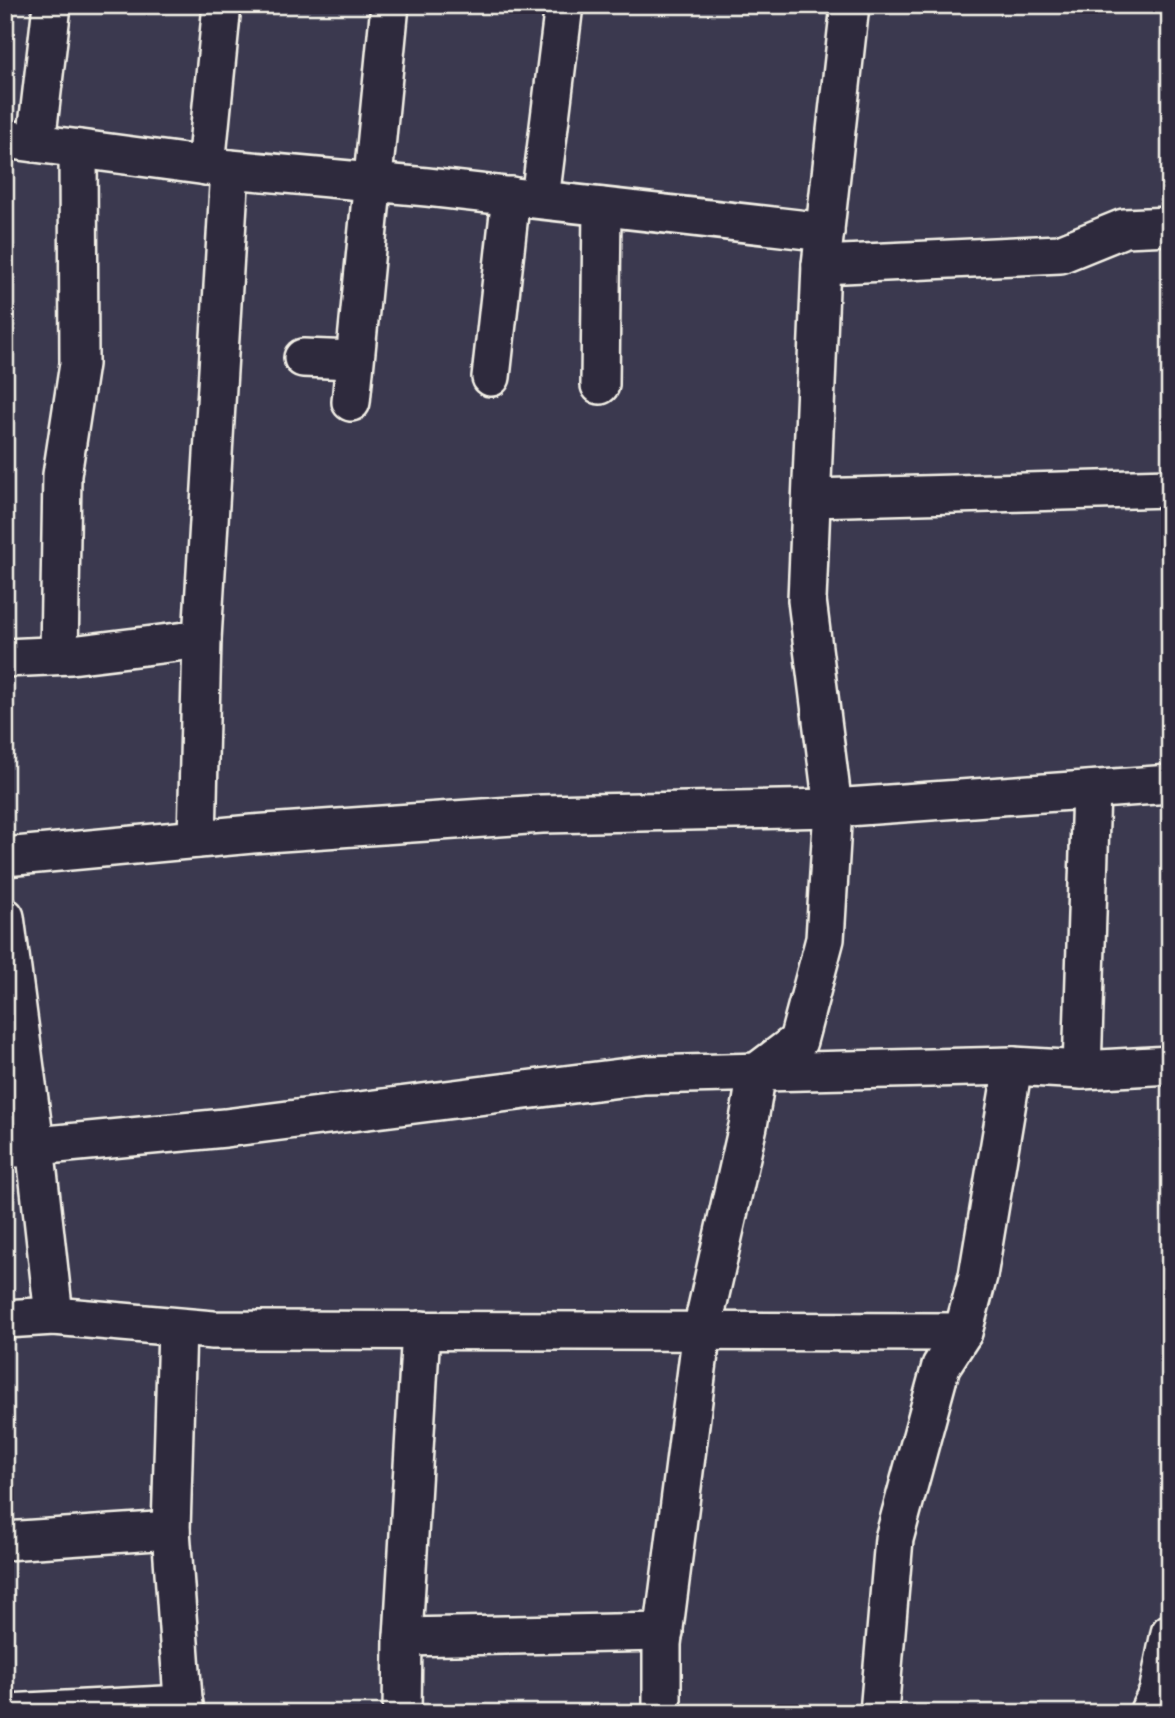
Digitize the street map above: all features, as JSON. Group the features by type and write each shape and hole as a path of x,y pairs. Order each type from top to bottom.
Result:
{"street":[{"path":"52,5 20,141 218,167 602,207 823,249 1060,254 1124,228 1170,226"},
{"path":"197,839 222,5"},
{"path":"351,402 390,5"},
{"path":"491,377 564,5"},
{"path":"663,1713 664,1632 702,1330 748,1126 757,1072 798,1041 825,939 833,808 807,600 823,249 850,5"},
{"path":"60,655 62,475 79,364 78,149"},
{"path":"600,385 602,207"},
{"path":"303,358 354,360"},
{"path":"812,498 1170,488"},
{"path":"5,657 60,655 202,639"},
{"path":"5,857 197,839 542,814 833,808 1170,784"},
{"path":"1082,1070 1091,790"},
{"path":"5,917 20,1147 54,1316"},
{"path":"20,1147 225,1128 644,1075 1013,1066 1082,1070 1170,1065"},
{"path":"879,1713 894,1539 941,1366 963,1332 978,1276 1013,1066"},
{"path":"5,1319 54,1316 177,1328 963,1332"},
{"path":"7,1713 184,1708 171,1530 177,1328"},
{"path":"402,1713 403,1637 421,1330"},
{"path":"5,1541 171,1530"},
{"path":"403,1637 664,1632"},
{"path":"1149,1713 1158,1693 1170,1633"}]}
